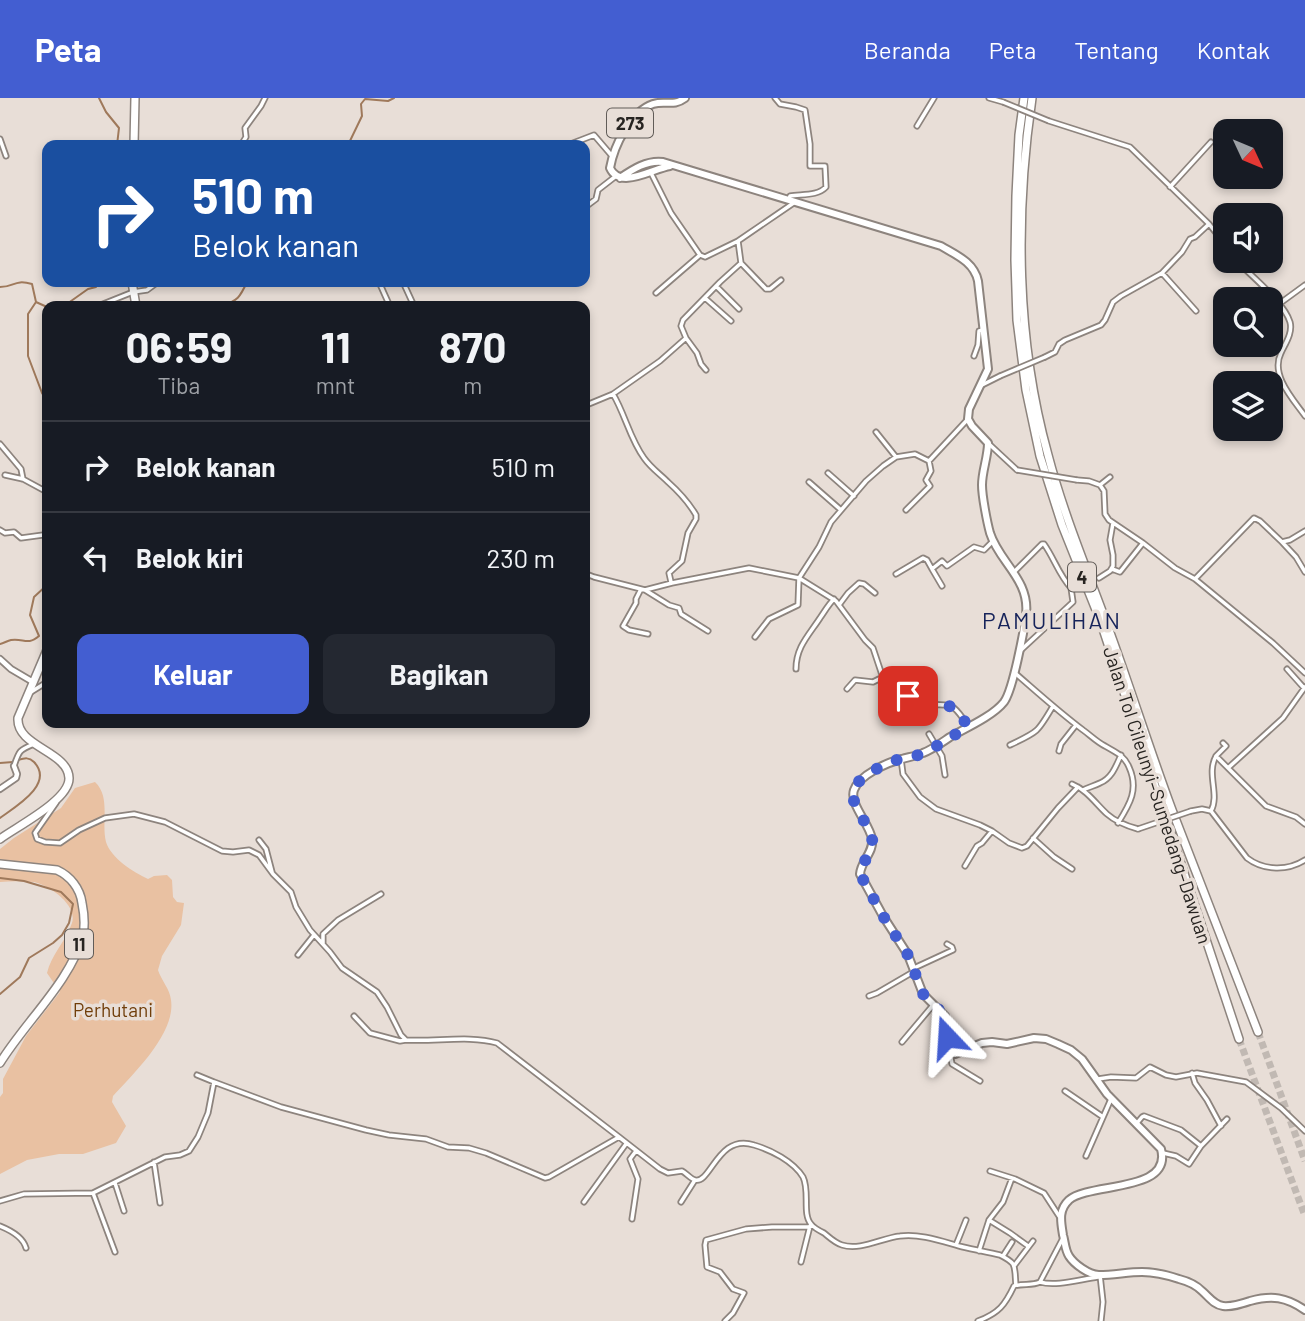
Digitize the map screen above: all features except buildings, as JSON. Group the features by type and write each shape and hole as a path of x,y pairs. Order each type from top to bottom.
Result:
{"highway":[{"path":"134,140 135,98"},
{"name":"Jalan Tol Cileunyi–Sumedang–Dawuan","path":"1024,98 1016,196 1017,320 1040,456 1062,524 1100,620 1239,1039"},
{"name":"Jalan Tol Cileunyi–Sumedang–Dawuan","path":"1032,98 1023,194 1024,318 1047,453 1068,521 1105,616 1172,808 1258,1032"},
{"path":"132,287 135,301"},
{"path":"0,839 31,820 57,799 68,786 69,774 59,761 23,734 18,725 18,718 42,663"},
{"name":"11","path":"0,864 62,872 79,891 84,923 80,944 67,969 0,1063"}],"main road":[{"name":"273","path":"672,166 628,179 618,177 610,168 612,156 623,133 643,110 658,103 675,104 685,98"},
{"name":"273","path":"618,177 650,162 663,162 938,245 969,263 975,270 988,369"},
{"path":"988,369 969,409 968,419 988,443 982,488 993,541 1023,590 1027,610 1009,692 995,711 920,755 901,759 866,775 856,785 853,795 872,841 860,874 905,950 923,994 947,1019 946,1046 950,1053 955,1054 992,1042 1007,1044 1034,1038 1046,1039 1071,1050 1079,1056 1111,1099 1157,1143 1163,1153 1160,1167 1150,1176 1132,1184 1091,1191 1066,1203 1060,1217 1070,1258 1094,1275 1142,1272 1189,1282 1221,1306 1280,1298 1305,1310"}],"street":[{"path":"244,140 245,128 265,98"},
{"path":"656,293 700,256 705,257 738,241 792,201 790,196 817,192 826,187 825,166 810,166 805,110 779,104 775,98"},
{"path":"917,126 934,98"},
{"path":"989,98 1049,121 1130,146 1213,230"},
{"path":"581,140 594,135 612,156"},
{"path":"0,139 6,156"},
{"path":"1170,187 1211,142"},
{"path":"650,171 671,213 700,256"},
{"path":"590,204 596,199 598,190 618,177"},
{"path":"980,387 1055,352 1061,342 1101,325 1113,302 1162,273 1182,252 1189,239 1209,225"},
{"path":"738,241 741,263 766,289 781,280"},
{"path":"706,370 686,338 681,323 741,263"},
{"path":"1162,273 1196,311"},
{"path":"1249,273 1262,287"},
{"path":"1283,301 1305,285"},
{"path":"716,286 739,309"},
{"path":"110,301 151,287"},
{"path":"705,298 731,321"},
{"path":"1283,311 1290,322 1291,330 1283,350"},
{"path":"974,356 979,331 983,330"},
{"path":"590,404 613,394 660,361 686,338"},
{"path":"1280,357 1279,370 1283,386 1305,416"},
{"path":"988,369 999,376"},
{"path":"613,394 625,416 633,440 648,464 673,486 696,515 688,533 682,561 669,573 672,583"},
{"path":"929,461 968,419"},
{"path":"876,432 896,457"},
{"path":"988,443 1017,470 1100,485 1104,491 1106,518 1175,568 1195,579 1305,673"},
{"path":"0,444 17,463 23,479"},
{"path":"755,637 769,619 798,605 799,578 831,522 866,481 896,457 915,454 929,461"},
{"path":"906,510 930,486 926,480 931,471 929,461"},
{"path":"828,473 854,496"},
{"path":"5,475 23,479 42,489"},
{"path":"1100,485 1110,477"},
{"path":"809,482 841,510"},
{"path":"1195,579 1254,518 1282,541 1305,572"},
{"path":"1112,569 1110,540 1113,523"},
{"path":"0,530 5,533 14,532 21,538 42,535"},
{"path":"1282,541 1290,540 1305,531"},
{"path":"932,569 943,561 948,566 974,547 984,551 993,541"},
{"path":"1112,569 1120,572 1143,543"},
{"path":"1014,572 1035,549 1044,544 1057,569 1073,588 1073,603 1018,652"},
{"path":"896,574 923,558 927,560 942,586"},
{"path":"648,634 623,626 643,590 750,568 799,578 834,599 839,605 873,648 890,693 905,693 932,704 954,708 968,727"},
{"path":"1099,578 1112,569"},
{"path":"590,575 643,590 679,608 680,612 708,631"},
{"path":"839,605 858,583 864,584 874,593"},
{"path":"796,669 798,651 834,599"},
{"path":"0,659 33,686 42,683"},
{"path":"1228,768 1283,719 1305,688 1287,669"},
{"path":"1014,671 1103,746 1121,755 1129,765 1134,781 1134,793 1118,823"},
{"path":"847,689 855,680 873,682 883,677"},
{"path":"1010,745 1037,732 1053,706"},
{"path":"1059,751 1076,724"},
{"path":"929,734 943,761 945,775"},
{"path":"1211,811 1215,799 1212,768 1216,756 1226,746 1223,743"},
{"path":"0,789 16,778 14,766 22,748 36,744"},
{"path":"1083,790 1110,777 1121,755"},
{"path":"1216,756 1266,806 1296,817 1305,824"},
{"path":"901,759 903,774 922,798 936,809 980,825 1020,848 1024,848 1034,838 1078,787"},
{"path":"1072,784 1083,790 1118,823 1138,830 1202,809 1211,811 1253,863 1280,868 1294,866 1305,860"},
{"path":"57,799 36,833 37,839 60,843 79,830 105,818 134,814 164,821 222,851 248,850 260,855 273,874 291,892 307,927 342,968 377,992 406,1040"},
{"path":"965,866 977,846 992,831"},
{"path":"1034,838 1072,869"},
{"path":"259,840 266,849 273,874"},
{"path":"323,945 323,934 338,920 381,894"},
{"path":"299,955 314,935"},
{"path":"869,996 953,950 947,944"},
{"path":"902,1042 934,1004"},
{"path":"354,1016 370,1033 400,1041 482,1040 498,1043 668,1173 682,1171 695,1180 700,1180 723,1152 738,1143 744,1142 766,1149 788,1162 803,1177 810,1226 801,1262"},
{"path":"950,1053 952,1064 980,1081"},
{"path":"1096,1080 1111,1077 1136,1078 1150,1067 1176,1077 1203,1073 1246,1082 1281,1108 1305,1131"},
{"path":"1192,1073 1221,1127"},
{"path":"197,1075 281,1107 366,1130 426,1139 449,1147 469,1148 486,1153 545,1178 619,1137"},
{"path":"0,1201 24,1194 93,1193 165,1157 189,1151 208,1113 214,1082"},
{"path":"1065,1091 1103,1117"},
{"path":"1086,1156 1111,1099"},
{"path":"1137,1123 1144,1116 1181,1130 1201,1146"},
{"path":"1163,1153 1176,1156 1189,1164 1201,1146 1227,1119"},
{"path":"584,1202 626,1143"},
{"path":"632,1219 638,1181 629,1159 636,1151"},
{"path":"154,1162 160,1203"},
{"path":"990,1171 1044,1193 1060,1217"},
{"path":"979,1251 989,1220 1003,1202 1012,1178"},
{"path":"681,1202 695,1180"},
{"path":"115,1183 124,1211"},
{"path":"93,1193 115,1252"},
{"path":"956,1245 966,1220"},
{"path":"989,1220 1028,1246"},
{"path":"0,1226 19,1237 26,1248"},
{"path":"725,1321 733,1313 744,1293 732,1289 722,1272 706,1267 706,1240 746,1229 810,1226 846,1245 911,1236 1003,1256 1014,1266 1016,1285 1004,1305 978,1321"},
{"path":"1040,1282 1064,1237"},
{"path":"1014,1266 1033,1241"},
{"path":"1003,1256 1012,1242"},
{"path":"1016,1285 1040,1282 1055,1284 1100,1276 1101,1321"}],"green space":[{"name":"Perhutani","path":"95,782 103,795 106,842 113,854 148,879 167,875 172,880 173,897 177,902 184,903 181,925 162,956 158,970 170,996 171,1013 152,1052 113,1096 112,1102 126,1126 116,1143 83,1154 59,1154 27,1160 0,1174 0,1097 3,1093 3,1079 26,1036 60,992 47,973 69,930 73,916 67,903 47,887 34,882 0,882 0,849 61,808 75,788"}],"waterway":[{"path":"99,98 119,128 118,140"},
{"path":"350,140 362,116 361,104 365,99 388,101 394,98"},
{"path":"0,287 22,282 32,284 36,302"},
{"path":"71,301 88,289 96,287"},
{"path":"233,301 238,298 244,287"},
{"path":"42,305 36,302 28,314 28,356 42,393"},
{"path":"0,644 11,640 31,641 39,636 30,615 34,597 42,590"},
{"path":"0,818 23,801 40,778 39,770 32,760 18,760"},
{"path":"0,763 13,762"},
{"path":"0,878 24,881 61,892 73,904 69,923 62,935 29,958 20,977 0,994"}],"tunnel":[{"path":"1258,1032 1305,1161"},
{"path":"1239,1039 1305,1216"}],"district":[{"name":"PAMULIHAN","path":"1052,620"}],"route":[{"path":"908,696 954,708 968,727 925,753 894,761 866,775 856,785 854,799 872,841 860,874 908,955 923,994 945,1016 948,1024 947,1037"}]}
